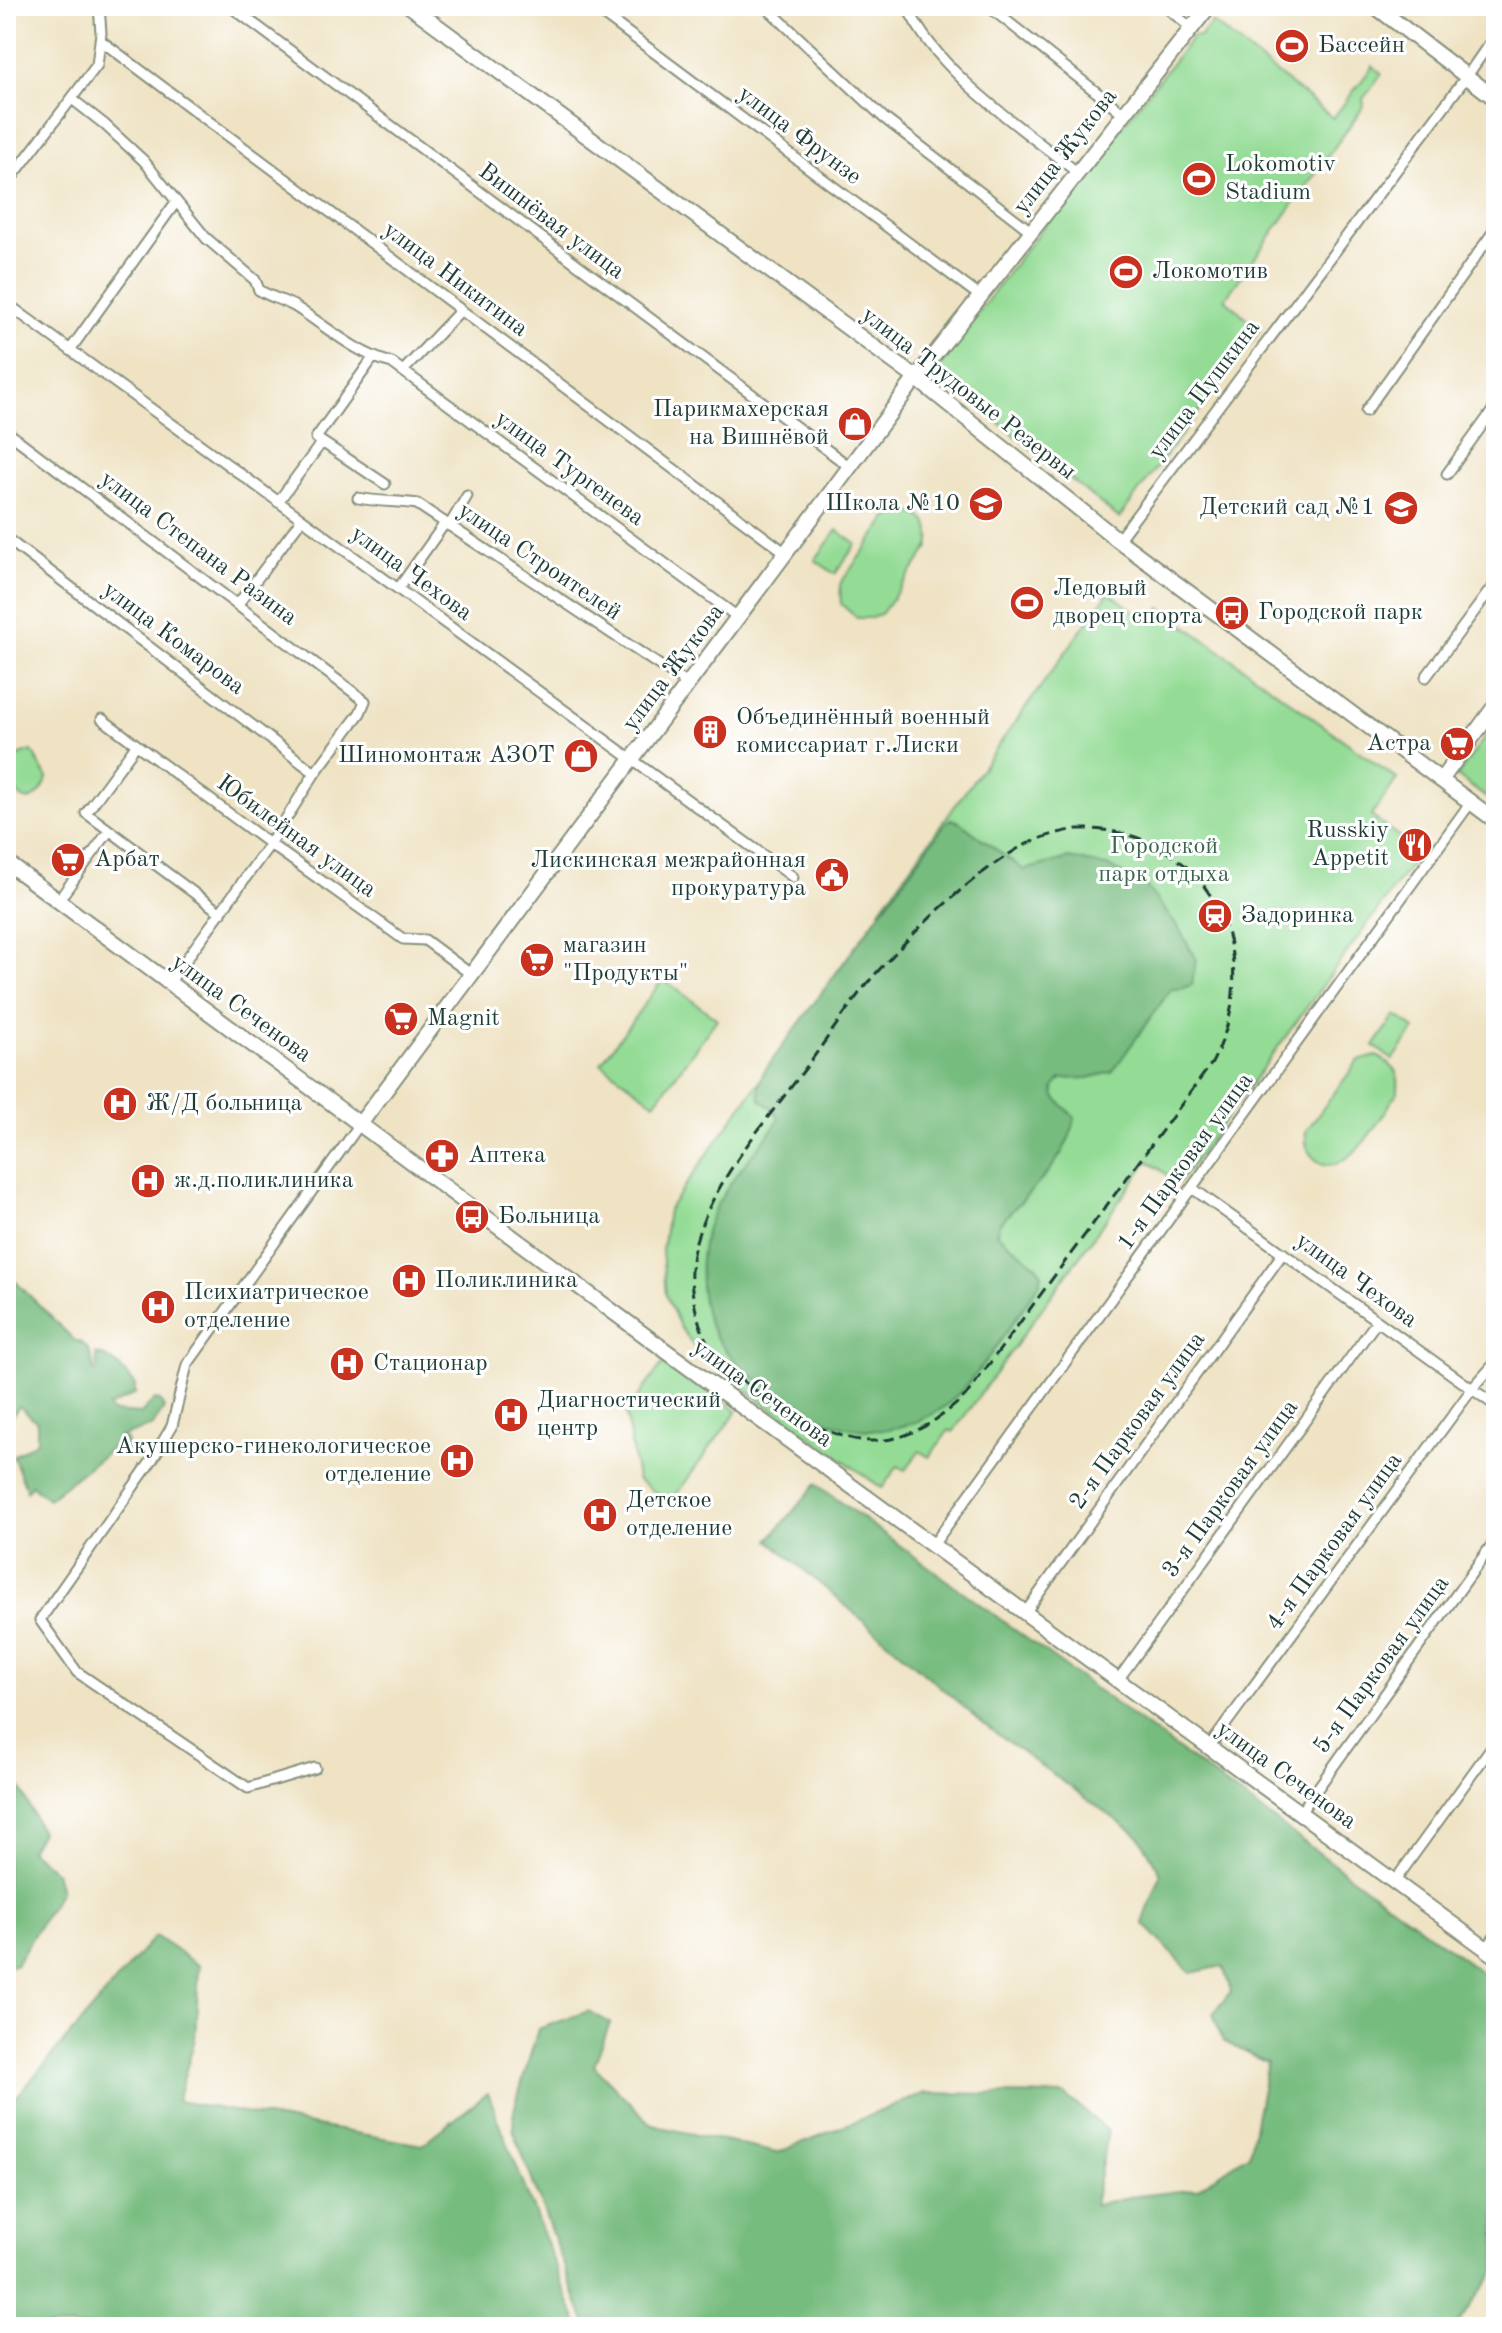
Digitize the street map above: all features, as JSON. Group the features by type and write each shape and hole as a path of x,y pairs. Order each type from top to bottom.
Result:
{"main road":[{"name":"улица Трудовые Резервы","path":"410,6 916,378 1118,540 1496,821"},
{"name":"улица Жукова","path":"360,1124 916,378 1209,6"},
{"path":"1375,6 1496,99"},
{"path":"1441,780 1496,705"},
{"name":"улица Сеченова","path":"6,862 1491,1953"},
{"path":"1491,2327 1496,2319"}],"street":[{"path":"6,185 97,65 99,6"},
{"name":"Вишнёвая улица","path":"230,6 850,467"},
{"name":"улица Фрунзе","path":"594,6 981,297"},
{"path":"765,6 884,118 1032,232"},
{"path":"907,6 931,46 953,71 1078,173"},
{"path":"988,6 1124,114"},
{"path":"1165,6 1191,28"},
{"name":"улица Пушкина","path":"1118,540 1496,34"},
{"name":"улица Никитина","path":"100,40 786,553"},
{"name":"улица Тургенева","path":"72,99 144,161 206,238 255,280 259,290 340,335 361,353 392,363 739,618"},
{"path":"70,350 176,202"},
{"path":"1366,411 1496,228"},
{"name":"улица Чехова","path":"6,303 793,877"},
{"path":"403,371 461,310"},
{"path":"373,358 316,438 385,484"},
{"path":"1447,474 1496,406"},
{"name":"улица Степана Разина","path":"6,431 365,701 360,713 315,773"},
{"path":"278,502 322,442"},
{"path":"398,589 467,496"},
{"name":"улица Строителей","path":"358,498 417,504 689,685"},
{"path":"238,604 302,519"},
{"name":"улица Комарова","path":"6,538 315,773"},
{"path":"1426,677 1496,582"},
{"name":"Юбилейная улица","path":"102,719 403,939 425,940 472,975"},
{"path":"136,745 86,813 221,913"},
{"path":"169,983 270,844 315,773"},
{"name":"1-я Парковая улица","path":"933,1545 1471,802"},
{"path":"58,901 109,831"},
{"name":"улица Жукова","path":"315,1768 248,1788 77,1672 40,1620 152,1460 172,1426 187,1365 360,1124"},
{"name":"улица Чехова","path":"1192,1188 1496,1406"},
{"name":"2-я Парковая улица","path":"1025,1613 1283,1253"},
{"name":"3-я Парковая улица","path":"1118,1680 1377,1321"},
{"name":"4-я Парковая улица","path":"1209,1747 1472,1389 1496,1362"},
{"name":"5-я Парковая улица","path":"1300,1813 1496,1539"},
{"path":"1394,1882 1496,1741"},
{"path":"1491,1953 1496,1935"}],"green space":[{"name":"Локомотив","path":"1212,22 1333,118 1373,66 1382,74 1363,99 1364,106 1225,299 1260,330 1119,518 935,372 1018,259 1193,36 1200,37"},
{"path":"902,511 916,514 926,522 930,533 929,547 882,613 872,618 857,618 841,604 840,584 888,517"},
{"path":"837,530 856,544 835,574 815,560"},
{"name":"Городской парк отдыха","path":"1109,592 1150,623 1161,608 1397,779 1371,816 1420,852 1179,1183 1148,1161 953,1432 949,1430 929,1457 920,1451 905,1470 898,1466 882,1488 703,1359 680,1327 666,1295 662,1251 668,1210"},
{"path":"1496,722 1496,805 1457,776"},
{"path":"32,751 47,778 43,789 35,797 26,799 14,788 6,760"},
{"path":"951,819 1024,870 1069,858 1110,867 1145,885 1178,927 1196,959 1192,985 1171,989 1112,1072 1088,1078 1061,1079 1054,1088 1055,1097 1075,1118 1071,1134 1055,1162 1000,1223 996,1233 1037,1266 1042,1274 1040,1283 979,1370 951,1401 916,1422 895,1428 854,1428 834,1424 795,1405 749,1373 726,1351 714,1334 705,1312 701,1287 702,1250 715,1208 779,1118 760,1099 759,1085 763,1073"},
{"path":"663,979 717,1019 655,1103 601,1063"},
{"path":"1396,1015 1415,1029 1393,1060 1374,1046"},
{"path":"1376,1056 1395,1070 1397,1093 1373,1130 1351,1155 1339,1163 1327,1164 1315,1159 1307,1146 1306,1131 1358,1061"},
{"path":"6,1272 74,1340 87,1348 94,1371 97,1369 96,1354 113,1362 135,1384 135,1394 108,1407 112,1412 141,1414 154,1400 160,1401 164,1408 153,1426 120,1437 126,1440 127,1451 117,1452 112,1448 48,1499 31,1485 27,1491 13,1456 37,1441 37,1422 19,1406 6,1426"},
{"path":"666,1359 737,1411 670,1503 637,1479 626,1413"},
{"path":"816,1484 1496,1983 1496,2270 1456,2327 587,2327 513,2129 514,2110 538,2029 589,2011 610,2023 594,2066 652,2125 777,2153 925,2093 1065,2095 1108,2131 1094,2205 1129,2197 1197,2189 1249,2154 1267,2063 1223,2041 1213,2014 1231,1991 1223,1966 1191,1973 1143,1923 1161,1874 1140,1837 986,1726 769,1540"},
{"path":"6,1779 20,1787 41,1832 30,1850 55,1872 60,1891 16,1964 6,1968"},
{"path":"155,1936 199,1966 195,2039 177,2101 422,2145 488,2093 579,2327 6,2327 6,2109"}],"railway":[{"path":"1077,829 1123,833 1161,848 1192,872 1215,903 1229,940 1234,979 1228,1021 1212,1063 967,1394 924,1427 899,1437 872,1441 831,1432 785,1410 763,1395 742,1380 712,1350 698,1317 691,1281 693,1253 702,1224 716,1194 753,1137 860,992 894,954 943,906 995,863 1029,843 1077,829"}],"place":[{"name":"Бассейн","path":"1292,46"},
{"name":"Lokomotiv Stadium","path":"1199,179"},
{"name":"Локомотив","path":"1126,272"},
{"name":"Парикмахерская на Вишнёвой","path":"855,424"},
{"name":"Школа №10","path":"986,504"},
{"name":"Детский сад №1","path":"1401,508"},
{"name":"Ледовый дворец спорта","path":"1027,603"},
{"name":"Городской парк","path":"1232,613"},
{"name":"Объединённый военный комиссариат г.Лиски","path":"710,732"},
{"name":"Астра","path":"1457,744"},
{"name":"Шиномонтаж АЗОТ","path":"581,756"},
{"name":"Russkiy Appetit","path":"1415,845"},
{"name":"Арбат","path":"68,860"},
{"name":"Лискинская межрайонная прокуратура","path":"832,875"},
{"name":"Задоринка","path":"1215,916"},
{"name":"магазин \"Продукты\"","path":"537,960"},
{"name":"Magnit","path":"401,1019"},
{"name":"Ж/Д больница","path":"120,1104"},
{"name":"Аптека","path":"442,1156"},
{"name":"ж.д.поликлиника","path":"148,1181"},
{"name":"Больница","path":"472,1217"},
{"name":"Поликлиника","path":"409,1281"},
{"name":"Психиатрическое отделение","path":"158,1307"},
{"name":"Стационар","path":"347,1364"},
{"name":"Диагностический центр","path":"511,1415"},
{"name":"Акушерско-гинекологическое отделение","path":"457,1461"},
{"name":"Детское отделение","path":"600,1515"}]}
